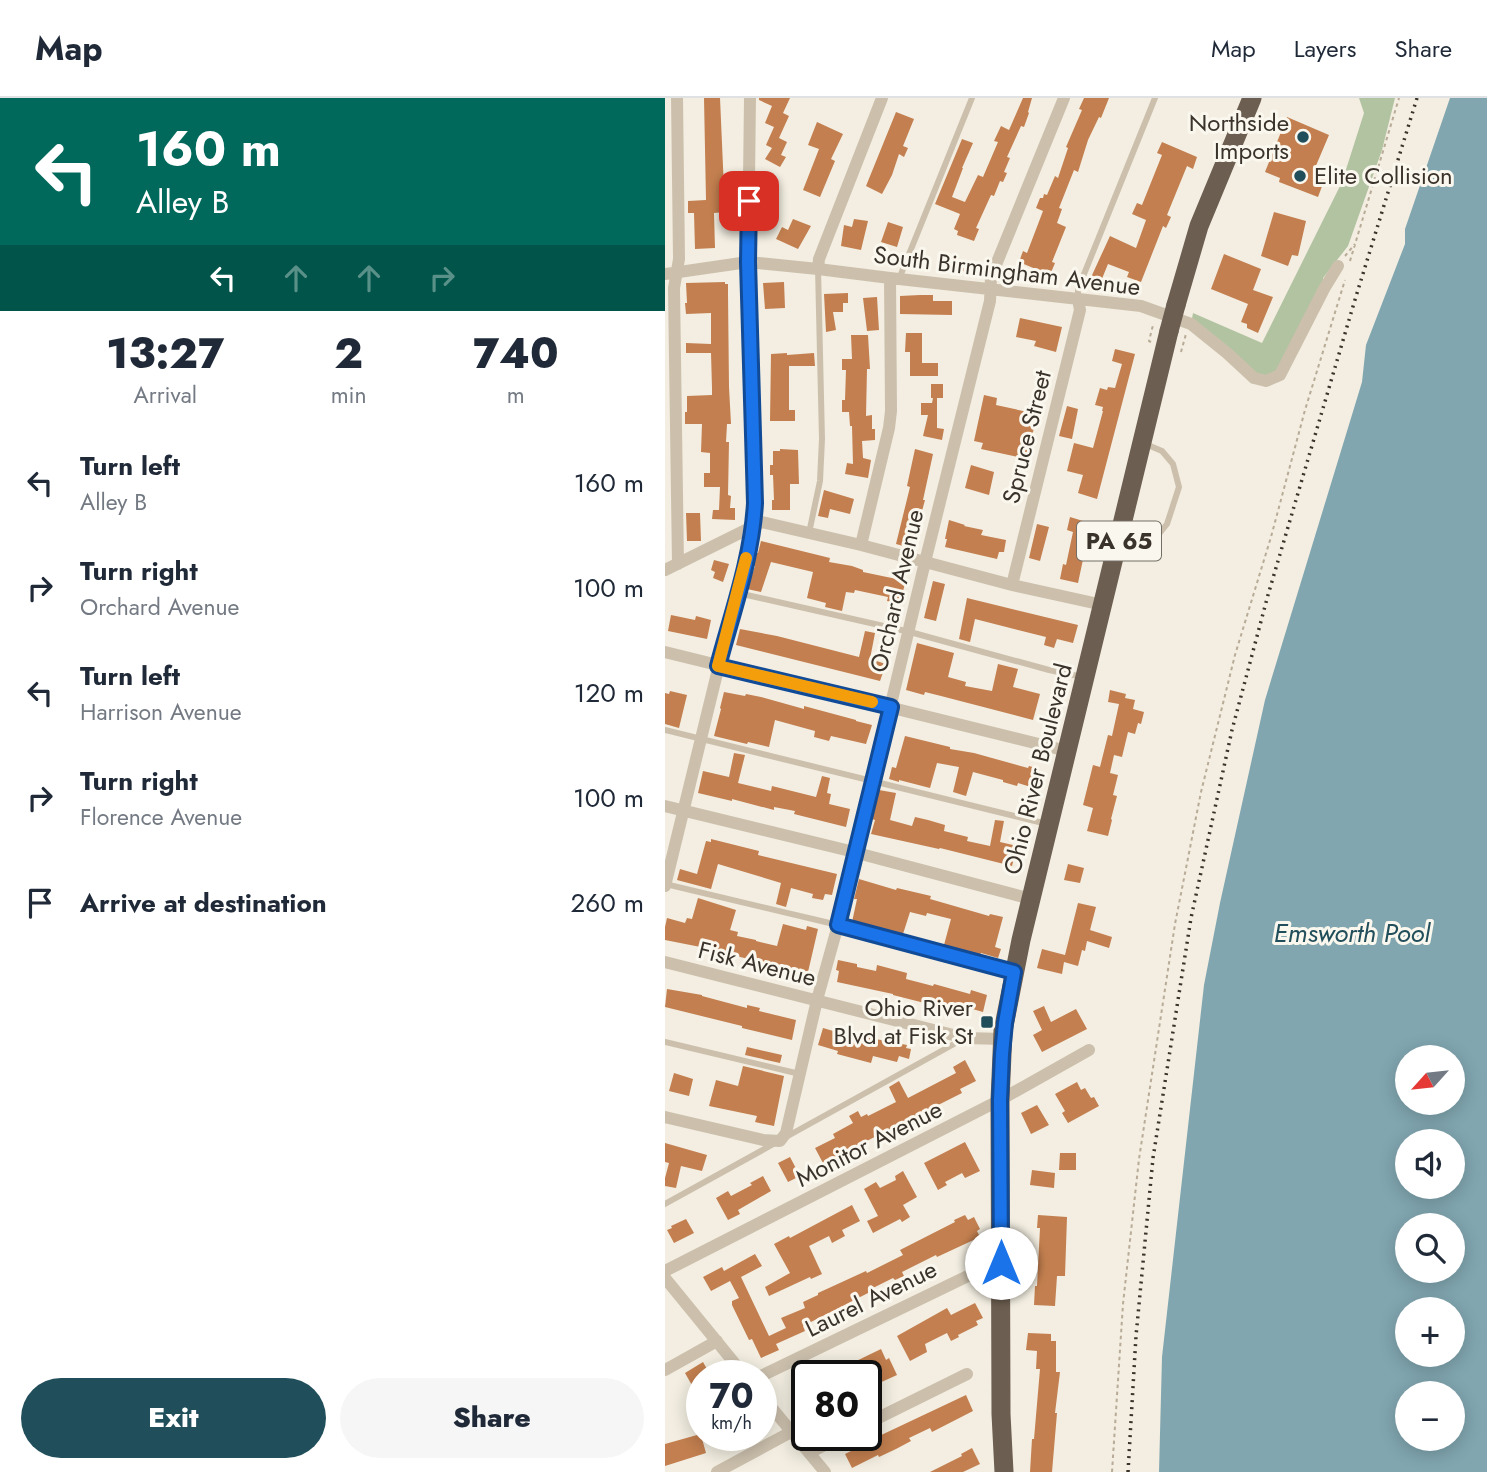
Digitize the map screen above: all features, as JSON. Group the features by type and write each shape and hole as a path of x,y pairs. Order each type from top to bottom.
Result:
{"highway":[{"name":"Ohio River Boulevard","path":"1004,1472 1001,1414 1000,1100 1003,1039 1014,972 1175,305 1199,226 1252,98"}],"street":[{"path":"677,98 679,259 671,273 674,288 678,564"},
{"path":"665,885 753,526 755,503 748,262 750,98"},
{"path":"818,269 819,259 882,98"},
{"name":"Orchard Avenue","path":"779,1141 786,1133 817,1000 838,925 990,301 991,276 1064,98"},
{"name":"South Birmingham Avenue","path":"671,273 748,262 1141,306 1191,324 1254,378 1266,381 1280,375 1324,289 1343,267"},
{"path":"861,545 891,411 895,279"},
{"name":"Spruce Street","path":"1012,585 1080,310 1079,299"},
{"path":"665,570 762,522 1012,585 1104,605"},
{"path":"665,652 1067,751"},
{"path":"665,806 855,852 1031,899"},
{"name":"Fisk Avenue","path":"665,962 965,1038 1003,1039"},
{"name":"Monitor Avenue","path":"665,1272 1000,1100 1089,1050"},
{"path":"665,1117 763,1140 779,1141"},
{"name":"Laurel Avenue","path":"777,1368 976,1272 1001,1263"},
{"path":"665,1278 732,1360"},
{"path":"665,1370 717,1341"},
{"path":"882,1416 967,1374"},
{"path":"717,1472 791,1432 777,1415"},
{"path":"813,1451 809,1453 825,1472"}],"lane":[{"path":"895,279 972,98"},
{"path":"1079,299 1078,289 1155,98"},
{"path":"809,533 820,481 823,439 818,269"},
{"path":"1117,549 1144,544 1159,534 1167,524 1178,487 1173,464 1162,451 1142,442"},
{"path":"738,593 909,632 1049,670 1086,677"},
{"path":"665,730 1049,825"},
{"path":"665,885 838,925 1014,972"},
{"path":"665,1204 965,1038"},
{"path":"665,1042 800,1074"}],"path":[{"path":"1343,267 1356,242 1399,98"},
{"path":"1343,267 1356,242"},
{"path":"1112,1472 1123,1304 1138,1172 1175,924 1201,792 1235,655 1344,281"},
{"path":"1149,340 1169,330 1182,349"}],"green space":[{"path":"1359,98 1395,98 1382,150 1348,246 1323,278 1324,289 1287,364 1266,381 1191,324 1193,313 1262,343 1342,182 1364,113"}],"water":[{"name":"Emsworth Pool","path":"1450,98 1487,98 1487,1472 1159,1472 1162,1357 1204,985 1220,903 1265,700 1362,382 1366,345 1405,244 1405,229"}],"building":[{"path":"704,98 720,98 725,212 714,213 715,248 695,249 694,213 688,213 688,201 706,200"},
{"path":"759,98 790,98 783,113 789,116 779,138 787,142 781,155 786,157 780,167 765,159 772,148 766,145 774,127 765,123 772,106"},
{"path":"1023,98 1032,98 1029,113 1007,157 1010,158 1003,182 1000,181 994,196 991,195 976,228 979,229 974,241 957,235 958,231 954,229 960,214 935,204 962,139 973,143 952,197 965,202 978,175 983,177 998,142 994,141 1001,126 1009,130"},
{"path":"1084,98 1109,98 1088,140 1078,172 1074,170 1059,208 1062,209 1057,223 1066,227 1052,262 1055,263 1050,275 1019,262 1023,251 1027,253 1043,211 1036,208 1040,198 1043,198 1044,194 1047,195 1055,176 1058,178"},
{"path":"896,112 914,119 903,146 908,148 904,157 899,154 882,194 866,186"},
{"path":"1287,117 1329,135 1315,168 1327,173 1318,197 1279,182 1280,178 1265,172"},
{"path":"817,122 843,134 831,159 835,161 820,197 803,190 819,149 808,145"},
{"path":"1162,142 1197,157 1193,169 1187,166 1167,215 1171,217 1166,228 1163,226 1141,282 1127,277 1129,272 1108,264 1097,291 1087,286 1110,236 1136,248 1146,220 1132,214 1137,203 1142,205 1162,155 1157,153"},
{"path":"1274,212 1306,221 1298,256 1292,255 1288,266 1261,256"},
{"path":"793,219 811,226 798,249 776,239 782,227 788,230"},
{"path":"854,219 868,221 861,250 841,246 844,225 852,227"},
{"path":"888,222 903,227 897,247 881,242"},
{"path":"1224,254 1261,269 1253,290 1273,297 1258,333 1241,322 1248,304 1211,289"},
{"path":"946,255 977,266 974,275 943,264"},
{"path":"784,282 785,308 765,309 763,283"},
{"path":"686,283 728,284 731,424 727,424 726,442 729,442 728,495 731,496 730,508 735,508 735,520 712,519 713,510 719,510 720,487 704,487 704,473 710,473 710,453 701,452 702,424 685,424 687,396 712,395 711,353 686,353 686,343 711,344 711,313 686,314"},
{"path":"848,293 848,303 843,303 843,312 833,312 836,330 826,332 824,294"},
{"path":"933,295 933,301 952,301 952,315 900,314 900,296"},
{"path":"877,297 879,330 867,331 863,298"},
{"path":"1020,318 1062,327 1056,352 1034,346 1036,341 1016,337"},
{"path":"906,333 922,333 922,363 938,363 938,376 910,376 910,352 905,352"},
{"path":"851,335 868,335 870,369 867,369 866,416 872,415 875,440 862,441 863,458 871,460 868,478 845,474 847,463 853,464 852,426 849,412 842,412 846,370 842,370 842,359 852,359"},
{"path":"1115,349 1135,354 1097,499 1078,493 1083,475 1067,471 1074,443 1093,448 1103,411 1103,407 1095,405 1100,388 1115,388 1122,364 1112,361"},
{"path":"814,353 815,366 789,366 789,410 795,410 795,421 770,421 771,354"},
{"path":"931,384 943,384 943,398 937,398 937,428 944,429 942,440 923,436 928,415 921,415 921,403 932,403"},
{"path":"984,395 997,398 996,405 1037,414 1027,459 981,449 983,443 974,441"},
{"path":"1067,406 1078,409 1072,439 1059,436"},
{"path":"915,449 933,454 925,500 911,548 896,544 910,487 907,486"},
{"path":"798,450 799,484 790,484 790,510 772,510 773,475 770,475 770,465 773,465 773,451"},
{"path":"971,465 994,472 989,495 965,488"},
{"path":"824,490 854,499 850,514 830,509 828,518 818,516"},
{"path":"686,513 700,513 701,541 687,541"},
{"path":"1070,517 1093,524 1078,583 1060,579 1073,532 1067,530"},
{"path":"949,520 983,530 981,535 1006,540 1004,552 999,552 997,559 945,547"},
{"path":"1037,524 1049,527 1040,561 1029,558"},
{"path":"761,541 830,558 829,562 852,566 863,572 906,581 899,604 887,601 888,597 855,590 854,593 846,592 842,611 825,607 826,603 807,598 813,572 771,562 761,592 747,589 755,566 752,566 755,553 758,553"},
{"path":"714,560 729,564 723,582 713,578 715,572 711,570"},
{"path":"933,581 945,584 936,621 924,618"},
{"path":"967,598 1078,625 1073,643 1057,639 1054,648 1044,645 1046,637 975,619 970,642 959,639"},
{"path":"671,615 695,620 696,616 711,620 707,639 668,631"},
{"path":"740,629 859,657 865,631 875,633 870,659 886,664 880,681 736,645"},
{"path":"917,643 954,653 948,677 966,682 965,686 992,691 998,664 1018,669 1013,687 1040,694 1033,720 925,692 924,695 906,690"},
{"path":"1110,690 1126,694 1125,698 1135,700 1133,709 1144,712 1135,734 1128,732 1122,757 1114,755 1110,773 1118,775 1113,795 1117,796 1108,836 1087,831 1093,808 1083,805 1093,765 1100,767 1108,735 1112,736 1119,704 1108,702"},
{"path":"670,691 687,695 679,728 665,724 665,693 669,694"},
{"path":"724,692 761,697 804,709 804,706 872,725 866,744 831,736 829,741 814,737 815,731 775,720 769,747 748,742 747,744 714,736"},
{"path":"905,736 1040,769 1034,788 1018,783 1017,786 973,772 966,796 953,792 959,767 937,763 930,788 889,779 892,767 896,768"},
{"path":"734,753 745,755 738,783 771,791 772,786 816,797 822,776 830,778 827,793 831,794 829,804 850,809 846,827 794,814 795,811 774,807 774,810 698,793 703,771 729,777"},
{"path":"879,790 896,793 890,820 912,826 915,817 928,820 945,825 944,831 968,837 967,841 990,846 995,820 1004,821 1000,842 1017,846 1012,866 871,834"},
{"path":"711,839 759,851 758,855 837,874 832,895 825,894 823,900 812,898 813,894 791,888 786,907 776,904 781,883 718,864 711,889 677,880 680,869 697,874 706,841 711,842"},
{"path":"1068,864 1084,868 1080,883 1064,880"},
{"path":"859,879 896,890 897,888 931,896 930,899 989,916 1003,917 995,947 1001,949 998,958 944,945 951,919 927,913 926,916 910,912 903,934 852,922"},
{"path":"698,898 736,910 730,930 738,932 737,936 756,941 777,946 783,924 806,930 807,926 818,929 808,972 787,967 785,971 736,954 665,940 667,918 685,923 687,918 692,919"},
{"path":"1078,903 1096,907 1090,930 1112,937 1109,948 1087,941 1078,966 1064,962 1062,974 1037,968 1042,949 1065,955"},
{"path":"838,960 876,971 877,965 907,973 906,979 970,994 971,990 987,995 983,1012 962,1006 960,1012 837,982"},
{"path":"667,989 702,995 747,1008 747,1005 760,1008 759,1011 796,1020 792,1040 665,1007"},
{"path":"1044,1006 1051,1022 1076,1009 1087,1029 1042,1052 1033,1035 1042,1030 1033,1011"},
{"path":"823,1028 864,1040 865,1037 907,1045 906,1048 911,1049 909,1059 899,1056 897,1062 873,1056 871,1063 837,1054 838,1051 818,1045"},
{"path":"747,1047 782,1055 780,1063 745,1055"},
{"path":"965,1060 976,1081 960,1089 962,1093 823,1163 815,1148 835,1138 833,1134 853,1123 849,1116 858,1111 861,1117 867,1114 868,1116 896,1102 889,1087 899,1081 908,1098 956,1073 953,1067"},
{"path":"743,1066 784,1076 774,1126 755,1122 757,1116 709,1106 716,1080 738,1086"},
{"path":"674,1073 693,1079 689,1096 669,1091"},
{"path":"1077,1082 1081,1090 1085,1088 1099,1106 1068,1123 1062,1113 1065,1111 1055,1094"},
{"path":"1037,1105 1049,1125 1031,1134 1021,1113"},
{"path":"965,1142 980,1171 965,1178 962,1173 945,1182 947,1185 938,1190 924,1163"},
{"path":"665,1143 707,1155 702,1171 681,1166 676,1188 665,1186 669,1163 665,1162"},
{"path":"1060,1153 1076,1153 1076,1170 1059,1170"},
{"path":"790,1157 800,1176 788,1182 778,1163"},
{"path":"1032,1170 1055,1173 1054,1188 1030,1185"},
{"path":"903,1171 917,1197 903,1205 910,1217 902,1222 900,1219 873,1233 867,1221 878,1216 864,1189 876,1182 880,1188 896,1180 895,1176"},
{"path":"763,1176 771,1191 738,1210 740,1214 728,1220 716,1198 728,1191 731,1196"},
{"path":"852,1205 860,1221 842,1230 845,1236 832,1243 829,1236 809,1246 822,1274 769,1296 765,1287 790,1273 774,1244"},
{"path":"965,1215 968,1220 974,1217 980,1229 977,1231 980,1237 902,1272 904,1276 895,1280 893,1278 803,1326 805,1331 776,1344 779,1350 761,1358 732,1305 732,1301 739,1298 730,1281 711,1291 703,1277 722,1267 724,1271 755,1254 762,1266 741,1277 769,1336 786,1328 781,1318 805,1308 803,1302 903,1255 900,1250"},
{"path":"1038,1215 1067,1217 1065,1276 1057,1276 1055,1306 1034,1305 1040,1228 1037,1228"},
{"path":"686,1219 694,1233 674,1243 667,1230"},
{"path":"975,1303 983,1318 976,1321 978,1325 951,1341 947,1333 925,1344 927,1352 910,1361 897,1336 947,1308 951,1315"},
{"path":"1028,1333 1051,1334 1051,1341 1056,1341 1056,1372 1060,1372 1052,1472 1030,1472 1040,1369 1036,1369 1037,1351 1026,1350"},
{"path":"881,1349 897,1375 882,1382 882,1360 858,1360"},
{"path":"966,1395 973,1411 932,1432 930,1428 909,1438 911,1441 896,1449 852,1468 845,1454 851,1451 882,1451 882,1435"},
{"path":"686,1438 686,1451 706,1453 665,1466 665,1444"},
{"path":"972,1448 980,1464 963,1472 930,1472 962,1456 961,1454"}],"railway":[{"path":"1128,1472 1136,1336 1153,1158 1191,918 1232,730 1268,595 1417,98"}],"slow traffic":[{"path":"746,558 718,666 872,702"}],"place":[{"name":"Northside Imports","path":"1303,137"},
{"name":"Elite Collision","path":"1300,176"},
{"name":"Ohio River Blvd at Fisk St","path":"987,1022"}],"route":[{"path":"749,201 748,262 755,503 753,526 738,593 718,666 891,707 838,925 1014,972 1002,1054 1001,1263"}]}
